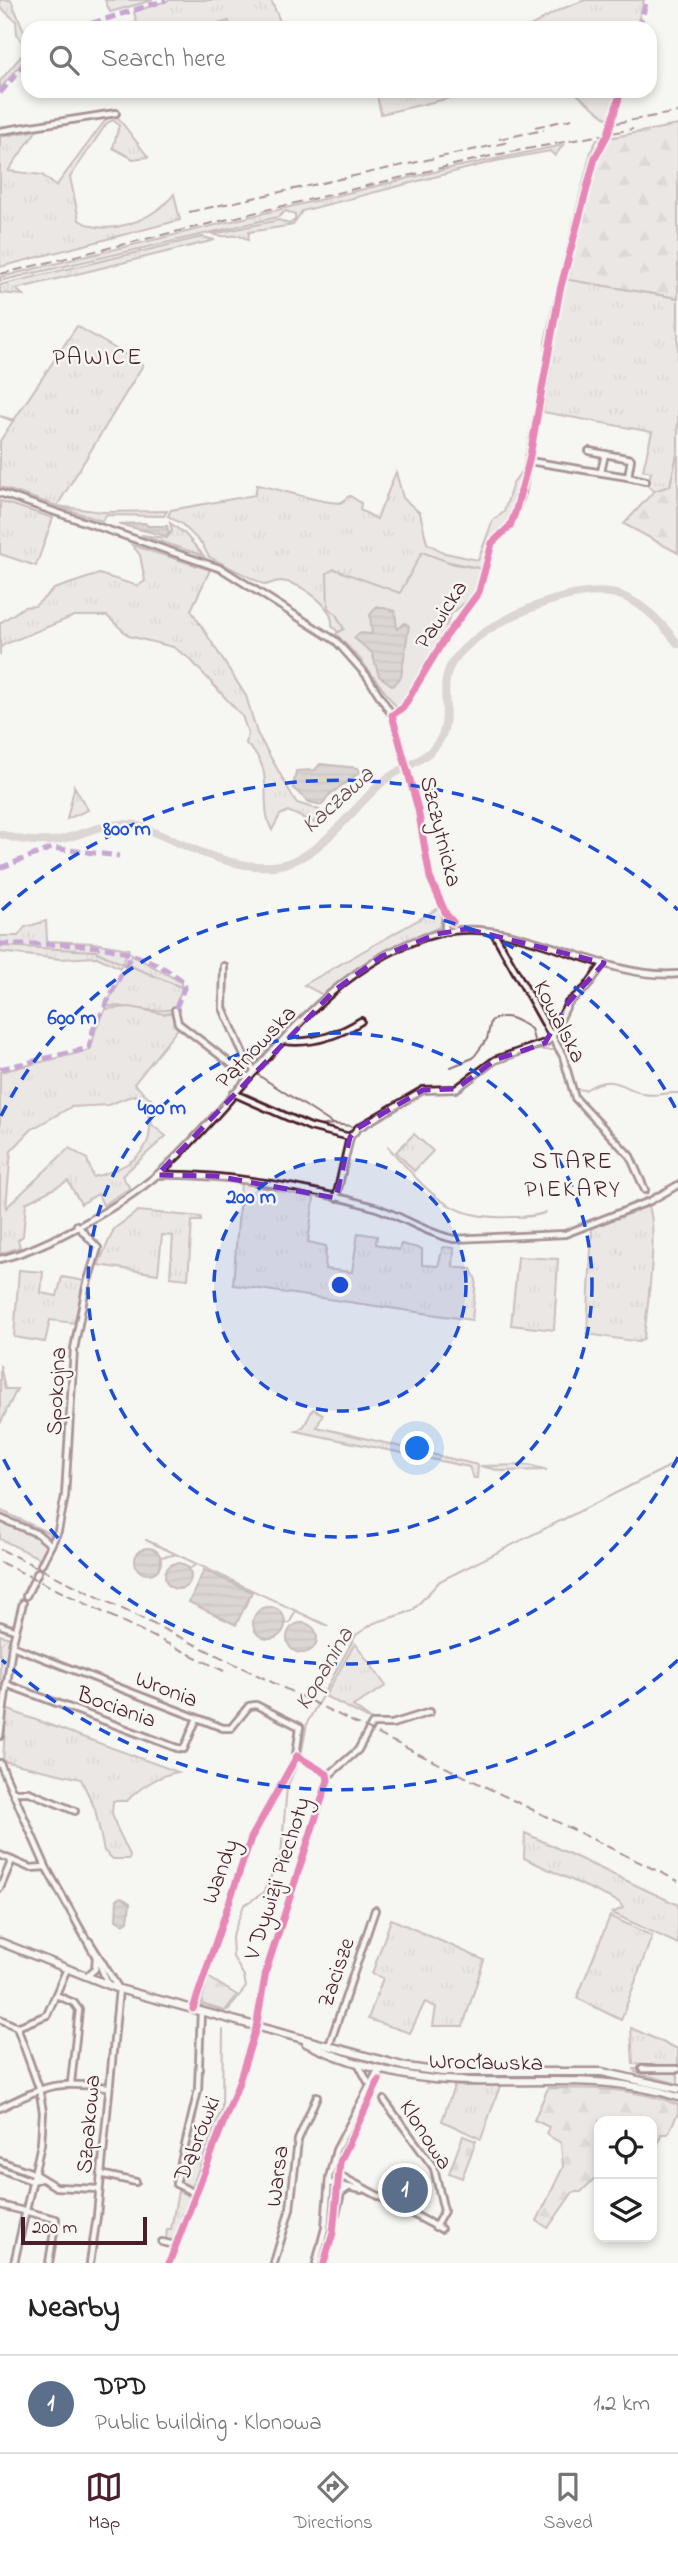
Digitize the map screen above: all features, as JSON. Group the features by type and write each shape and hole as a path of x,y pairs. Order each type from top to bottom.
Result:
{"main road":[{"name":"Wrocławska","path":"0,1942 108,1986 395,2064 443,2072 602,2073 678,2089"},
{"name":"Wrocławska","path":"298,2039 400,2073 452,2080 597,2080 651,2089 678,2097"}],"street":[{"path":"0,131 116,113"},
{"name":"Pawicka","path":"392,715 403,708 445,638 479,592 492,543 510,526 522,493 547,366"},
{"path":"589,451 631,459 628,477"},
{"path":"601,472 604,454"},
{"path":"529,461 646,481"},
{"name":"Szczytnicka","path":"0,493 229,573 336,641 372,682 392,715 411,783 430,876 446,914 454,922"},
{"name":"Szczytnicka","path":"445,924 446,914"},
{"path":"451,931 445,924 454,922"},
{"path":"451,931 454,922"},
{"name":"Pątnowska","path":"454,922 467,929"},
{"name":"Pątnowska","path":"437,934 445,924"},
{"name":"Pątnowska","path":"0,1259 25,1251 78,1225 129,1196 157,1175 254,1070 354,973 382,956 437,934 467,929 493,932 648,973 678,974"},
{"name":"Kowalska","path":"493,932 563,1056 575,1098 629,1156 645,1190"},
{"path":"336,1198 350,1137 364,1124 423,1090 456,1089 495,1060 551,1039 568,1003 586,988 604,963"},
{"path":"224,966 223,1008 245,1058 254,1070"},
{"path":"175,1010 178,1023 248,1077"},
{"path":"284,1041 297,1042 339,1035 361,1021"},
{"path":"233,1093 310,1127 350,1137"},
{"path":"157,1175 216,1176 336,1198 374,1207 436,1236 454,1239 555,1236 579,1231 650,1201 678,1185"},
{"name":"Spokojna","path":"41,1565 51,1545 65,1496 74,1349 86,1287 98,1248 78,1225"},
{"path":"0,1518 38,1534 51,1545"},
{"path":"26,1596 38,1572"},
{"path":"0,1736 12,1646 23,1603"},
{"path":"0,1625 15,1630"},
{"name":"Wronia","path":"12,1646 197,1718 231,1728 253,1704 300,1727 297,1756"},
{"name":"Bociania","path":"6,1684 177,1748 184,1749 188,1744 197,1718"},
{"name":"V Dywizji Piechoty","path":"256,2028 266,1971 328,1776 358,1750 372,1724 392,1724 430,1712"},
{"name":"V Dywizji Piechoty","path":"297,1756 328,1776"},
{"name":"Wandy","path":"193,2009 251,1838 297,1756"},
{"path":"0,1763 46,1867 119,1989"},
{"path":"13,1792 29,1791 75,1811"},
{"path":"0,1856 30,1868 46,1867"},
{"path":"0,1888 12,1860"},
{"name":"Zacisze","path":"329,2046 375,1910"},
{"path":"89,1941 108,1986 112,1981 110,1973"},
{"path":"84,1977 93,1973 96,1957"},
{"path":"17,2027 47,2015 66,1971"},
{"name":"Szpakowa","path":"90,2263 119,1989"},
{"path":"57,1995 74,2003 79,2010 71,2083"},
{"path":"195,2193 176,2184 198,2090 201,2011"},
{"path":"0,2019 17,2027 39,2088 43,2126 13,2263"},
{"name":"Dąbrówki","path":"169,2263 238,2085 256,2028"},
{"path":"334,2218 336,2184 348,2139 379,2080 379,2067 372,2058"},
{"path":"354,2059 369,2082"},
{"path":"316,2263 326,2228 330,2173 340,2139 379,2067 395,2064"},
{"path":"642,2069 678,2069"},
{"path":"379,2080 400,2073"},
{"path":"0,2108 39,2088 71,2083 107,2087"},
{"name":"Warsa","path":"274,2263 290,2209 298,2140 317,2096"},
{"name":"Klonowa","path":"330,2173 438,2228 444,2211 433,2168 384,2100"},
{"path":"0,2161 33,2174 55,2187 99,2189"},
{"path":"0,2169 32,2181 40,2179"},
{"path":"100,2174 136,2182"},
{"name":"Klonowa","path":"329,2183 366,2192"},
{"path":"324,2263 341,2193 349,2187"},
{"path":"0,2205 56,2220 49,2263"},
{"path":"163,2242 175,2245"}],"highlighted area":[{"path":"467,929 604,963 568,1003 545,1043 495,1060 456,1089 423,1090 358,1128 350,1137 336,1198 216,1176 157,1175 335,990 382,956 437,934"}],"green space":[{"path":"0,0 11,0 21,24 21,40 17,34 16,21 0,7"},
{"path":"105,0 153,0 110,12"},
{"path":"169,0 271,0 280,21 136,21 134,12"},
{"path":"585,0 644,0 638,21 539,21"},
{"path":"21,56 21,64 0,89 0,81"},
{"path":"378,98 451,98 381,114"},
{"path":"582,98 617,98 612,115 606,118"},
{"path":"116,115 148,157 133,159 113,148 119,125 113,120 107,123 70,177 79,220 103,227 130,224 155,211 174,194 180,220 0,267 0,137 37,130 8,171 42,175 56,186 107,118"},
{"path":"678,125 678,298 564,279 588,200 596,159 608,138"},
{"path":"604,138 595,151 560,284 544,362 554,298 591,151 597,140"},
{"path":"563,145 555,156 550,151 496,161 302,211 293,225 249,232 248,240 240,236 213,234 279,220 289,224 295,220 295,215 286,211 278,217 0,281 0,277 451,168"},
{"path":"202,237 215,240 16,289 23,295 0,293 0,285"},
{"path":"564,279 678,298 678,450 670,486 654,491 648,486 651,472 643,470 652,432 543,412"},
{"path":"77,326 143,365 57,506 0,487 0,441 13,421 0,416 14,420"},
{"path":"543,367 546,367 515,506 508,524 490,543 483,569 441,560 400,593 336,614 344,630 338,632 332,626 328,610 314,596 281,581 265,585 209,557 202,544 182,524 168,516 171,510 255,495 257,485 336,503 350,496 361,503 360,510 377,519 396,472 403,498 420,513 427,543 445,553 478,560 493,520 504,512 513,483 523,469"},
{"path":"678,450 678,553 624,524 654,491 670,486"},
{"path":"0,501 53,518 36,566 0,554"},
{"path":"57,506 102,512 167,511 164,516 106,515 102,521"},
{"path":"170,523 185,534 204,556 141,535 167,538 172,531"},
{"path":"132,545 210,570 191,610 246,696 257,733 293,797 297,803 319,810 314,823 288,811 280,815 272,830 266,809 264,775 256,754 246,744 248,733 242,716 190,659 173,647 129,636 107,616 74,616 0,648 0,623 24,607 35,606 54,589 99,574 138,586 145,581 140,555"},
{"path":"422,552 454,564 483,569 474,595 450,615 445,630 398,709 360,659 336,634 344,629 336,614 328,608 327,573 334,569 400,593"},
{"path":"74,786 88,810 67,819 74,789"},
{"path":"439,908 442,919 439,927 367,962 325,996 304,985"},
{"path":"46,921 47,941 94,943 129,949 120,968 97,957 60,959 0,952 0,936 18,936 25,927"},
{"path":"132,955 181,982 181,992 174,1009 106,1006"},
{"path":"130,1007 164,1014 174,1012 174,1019 180,1026 134,1084 153,1101 149,1107 152,1125 166,1136 122,1176 130,1188 103,1205 98,1194 81,1204 68,1181 26,1203 23,1236 18,1240 20,1247 0,1254 0,1072 86,1051 91,1048 96,1028 106,1009","holes":["134,1095 145,1105 150,1125 149,1137 138,1156 118,1169 93,1177 87,1159 69,1148 6,1208 11,1151 32,1129 71,1107 108,1105"]},
{"path":"414,1134 433,1151 414,1171 396,1152"},
{"path":"241,1183 314,1198 308,1242 326,1246 325,1269 352,1272 358,1233 377,1236 376,1244 399,1250 401,1244 422,1249 422,1265 438,1266 443,1247 454,1248 453,1267 471,1269 476,1280 472,1320 233,1285"},
{"path":"648,1204 652,1249 644,1338 639,1342 587,1334 592,1227"},
{"path":"138,1211 201,1217 201,1221 192,1221 188,1279 170,1277 173,1236 162,1235 158,1274 98,1265 114,1229"},
{"path":"518,1257 558,1259 554,1330 511,1325"},
{"path":"19,1270 43,1272 41,1293 57,1296 62,1277 85,1281 74,1323 50,1320 45,1342 14,1337"},
{"path":"0,1365 5,1389 17,1389 0,1424"},
{"path":"313,1409 323,1414 317,1427 478,1465 477,1478 474,1478 469,1467 296,1431 304,1426"},
{"path":"529,1465 547,1470 502,1471 480,1466"},
{"path":"0,1510 51,1534 50,1539 0,1516"},
{"path":"0,1520 47,1543 41,1559 0,1539"},
{"path":"0,1635 10,1638 0,1704"},
{"path":"355,1643 386,1686 353,1706 375,1722 325,1696"},
{"path":"6,1709 178,1772 150,1783 127,1801 113,1801 112,1813 130,1855 129,1859 113,1859 104,1851 95,1809 81,1779 3,1761"},
{"path":"525,1833 678,1905 678,1944 612,1913 623,1908 619,1902 524,1858"},
{"path":"610,1916 652,1936 621,2020 577,1998"},
{"path":"391,1919 484,1960 463,2026 433,2026 436,2007 425,2002 410,2033 368,2019 383,1978 372,1974"},
{"path":"208,1977 237,1995 225,2011 201,2004"},
{"path":"631,2028 678,2049 678,2067 633,2064"},
{"path":"634,2069 678,2072 678,2084 635,2072"},
{"path":"454,2086 500,2086 481,2139 442,2121"},
{"path":"548,2088 630,2092 678,2105 678,2113 668,2134 661,2134 657,2148 657,2116 594,2116 594,2179 581,2192 573,2192 548,2228 537,2221 563,2167 561,2143 546,2134 549,2127 534,2120"},
{"path":"463,2136 476,2141 462,2178 449,2173"},
{"path":"190,2137 210,2145 192,2189 180,2182"},
{"path":"178,2191 191,2197 175,2239 170,2241 166,2240 167,2229 171,2229"}],"shaded area":[{"path":"145,523 148,526 167,526 169,533 166,536 118,524"},
{"path":"377,606 395,611 397,629 405,623 409,626 401,677 393,686 379,676 372,653 354,638 359,633 372,634 370,615"},
{"path":"320,764 358,768 360,772 328,796 322,805 309,802 293,788 296,771 315,770"},
{"path":"148,1548 157,1552 161,1561 157,1570 148,1574 139,1570 135,1561 139,1552"},
{"path":"178,1563 187,1567 191,1576 187,1585 178,1589 169,1585 165,1576 169,1567"},
{"path":"204,1570 252,1592 236,1625 189,1602"},
{"path":"269,1607 280,1612 285,1623 280,1634 269,1639 258,1634 253,1623 258,1612"},
{"path":"302,1623 313,1627 317,1638 313,1649 302,1653 291,1649 287,1638 291,1627"},
{"path":"121,1897 130,1903 128,1921 123,1924 116,1920 117,1899"}],"waterway":[{"name":"Kaczawa","path":"0,834 25,840 50,841 127,824 136,825 203,853 238,864 273,866 290,862 306,855 334,832 385,780 432,750 445,724 446,683 452,663 464,648 505,620 555,599 603,592 622,596 639,605 660,623 678,644"},
{"path":"0,946 95,951 123,964"},
{"path":"128,965 181,987"},
{"path":"451,1067 473,1058 487,1039 491,1021 496,1018 511,1018 531,1029 535,1044"},
{"path":"536,1050 554,1050 558,1055"},
{"path":"258,1075 333,1124 351,1126"},
{"path":"577,1089 585,1090 609,1082 648,1095 678,1093"},
{"path":"242,1092 318,1126 334,1124"},
{"path":"388,1147 426,1188 453,1207 486,1217 527,1216 546,1212"},
{"name":"Kopanina","path":"301,1756 307,1723 356,1635 374,1623 412,1611 440,1581 678,1462"},
{"path":"146,1540 328,1626"},
{"path":"161,1557 174,1555"},
{"path":"189,1569 197,1564"},
{"path":"285,1624 290,1622 295,1612"},
{"name":"Kopanina","path":"228,2010 246,1987 244,1976 233,1957 232,1937 244,1905 263,1893 281,1855 287,1787 299,1761"},
{"name":"Kopanina","path":"192,2187 222,2108 223,2030"}],"railway":[{"path":"616,123 678,112"},
{"path":"535,127 572,119"},
{"path":"0,274 495,155 633,129"},
{"path":"499,139 544,130"},
{"path":"189,212 509,142"},
{"path":"0,1549 678,1881"},
{"path":"0,1562 224,1671"}],"marked path":[{"path":"99,21 166,0"},
{"path":"641,21 647,0"},
{"path":"0,93 21,69"},
{"path":"0,868 52,848 119,856"},
{"path":"0,944 96,947 141,958 184,982 185,986 175,1010"},
{"path":"0,1069 89,1048 93,1030 132,953"}],"cycle path":[{"path":"453,922 446,914 430,878 418,809 392,715 403,708 445,638 479,592 492,543 510,526 515,513 529,461 560,290 595,158 608,134 619,98"},
{"path":"169,2263 238,2085 256,2028 266,1971 328,1780 327,1774 297,1756 251,1838 193,2009"},
{"path":"324,2263 333,2233 340,2162 379,2080"}],"place":[{"name":"DPD","path":"405,2190"}],"district":[{"name":"PAWICE","path":"98,356"},
{"name":"STARE PIEKARY","path":"573,1174"}]}
